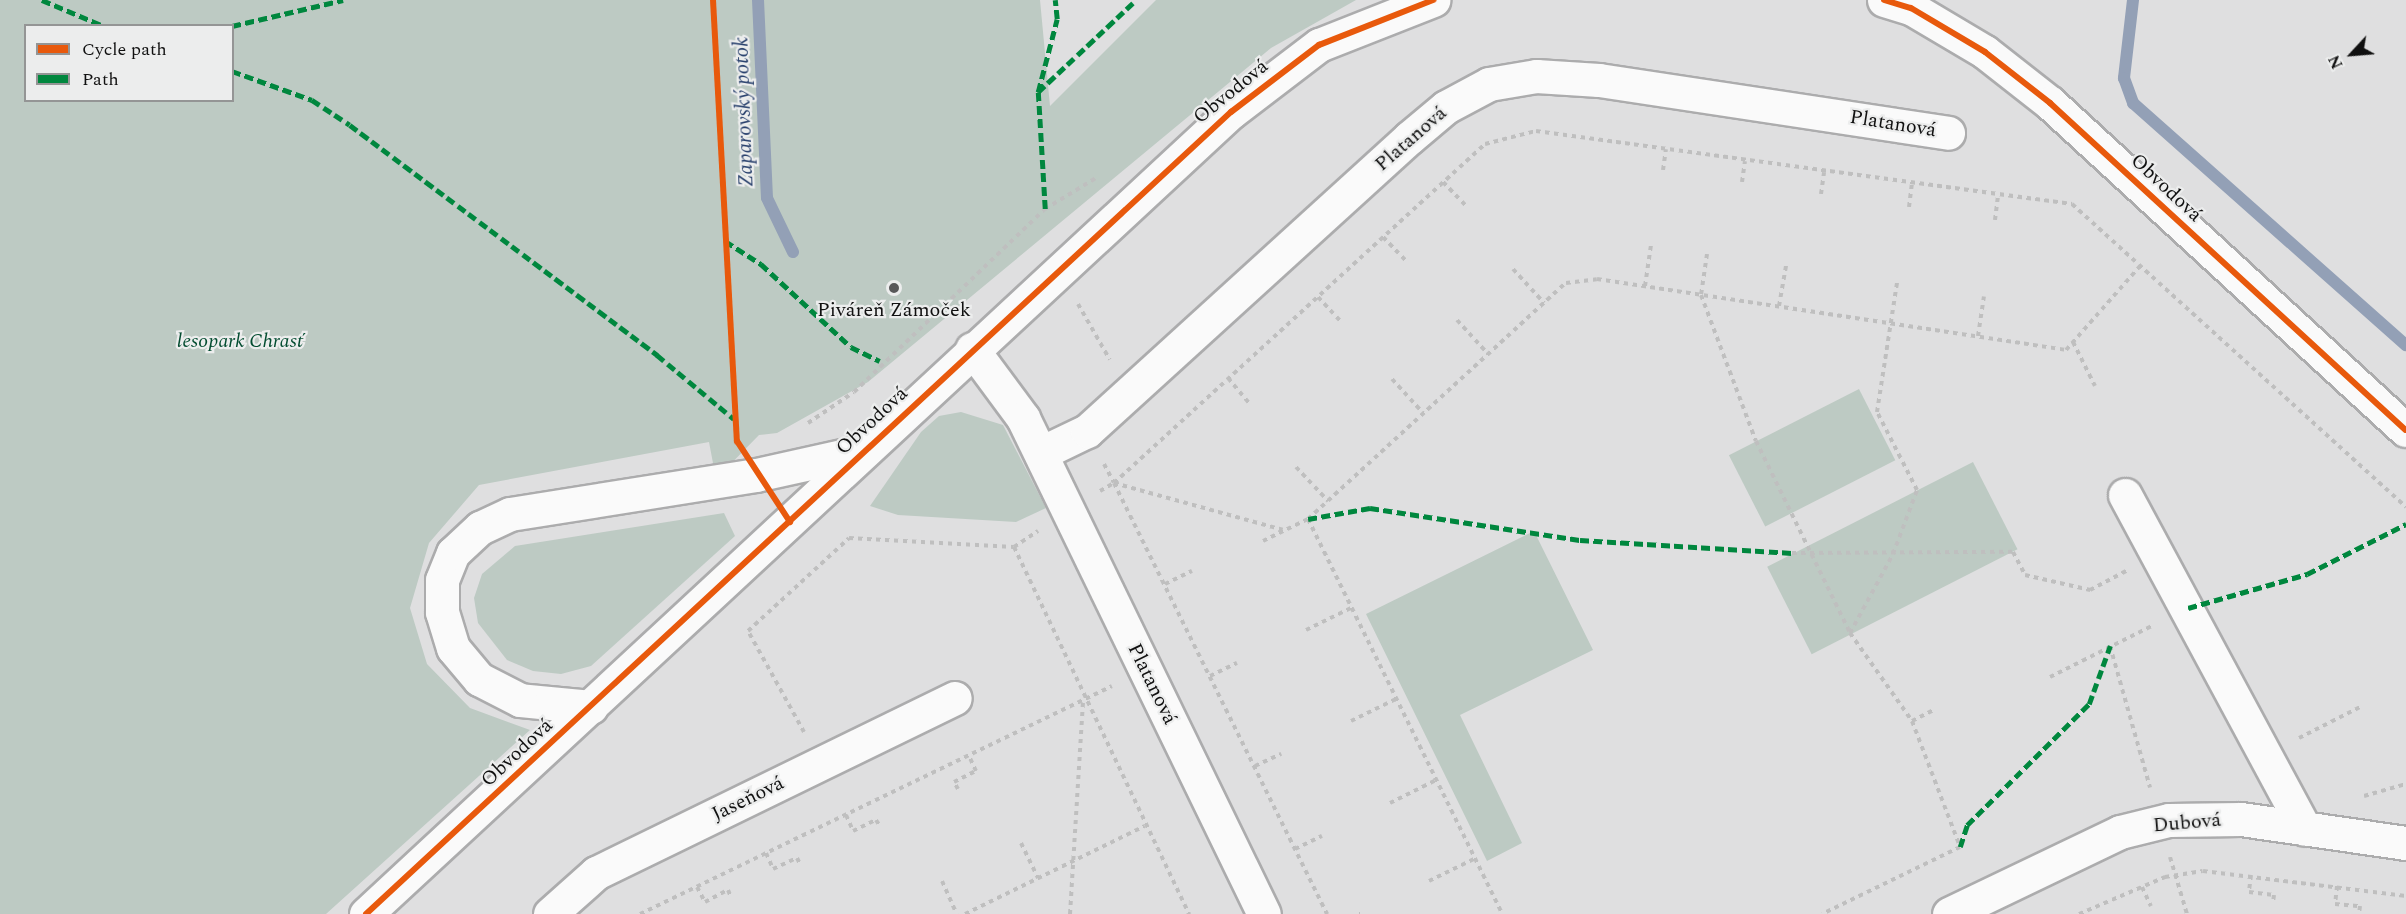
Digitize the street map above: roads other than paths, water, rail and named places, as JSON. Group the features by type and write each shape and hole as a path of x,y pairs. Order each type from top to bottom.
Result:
{"street":[{"name":"Obvodová","path":"366,914 591,707 972,349 1271,80 1319,45 1433,0"},
{"name":"Obvodová","path":"1884,0 1911,8 1985,52 2050,104 2406,430"},
{"name":"Platanová","path":"1041,453 1087,431 1409,138 1446,107 1490,84 1536,76 1599,80 1948,133"},
{"name":"Platanová","path":"972,349 1041,453 1264,914"},
{"path":"591,707 520,700 479,679 453,648 442,612 442,580 453,553 473,534 510,514 756,475 865,451"},
{"path":"2125,495 2269,753 2305,829"},
{"name":"Jaseňová","path":"550,914 596,873 955,698"},
{"name":"Dubová","path":"1949,914 2120,832 2160,823 2241,819 2406,843"}],"waterway":[{"name":"Zaparovský potok","path":"758,0 767,198 793,252"},
{"path":"2133,0 2124,78 2133,103 2406,345"}],"place":[{"name":"Piváreň Zámoček","path":"894,288"}],"park label":[{"name":"lesopark Chrasť","path":"240,341"}]}
